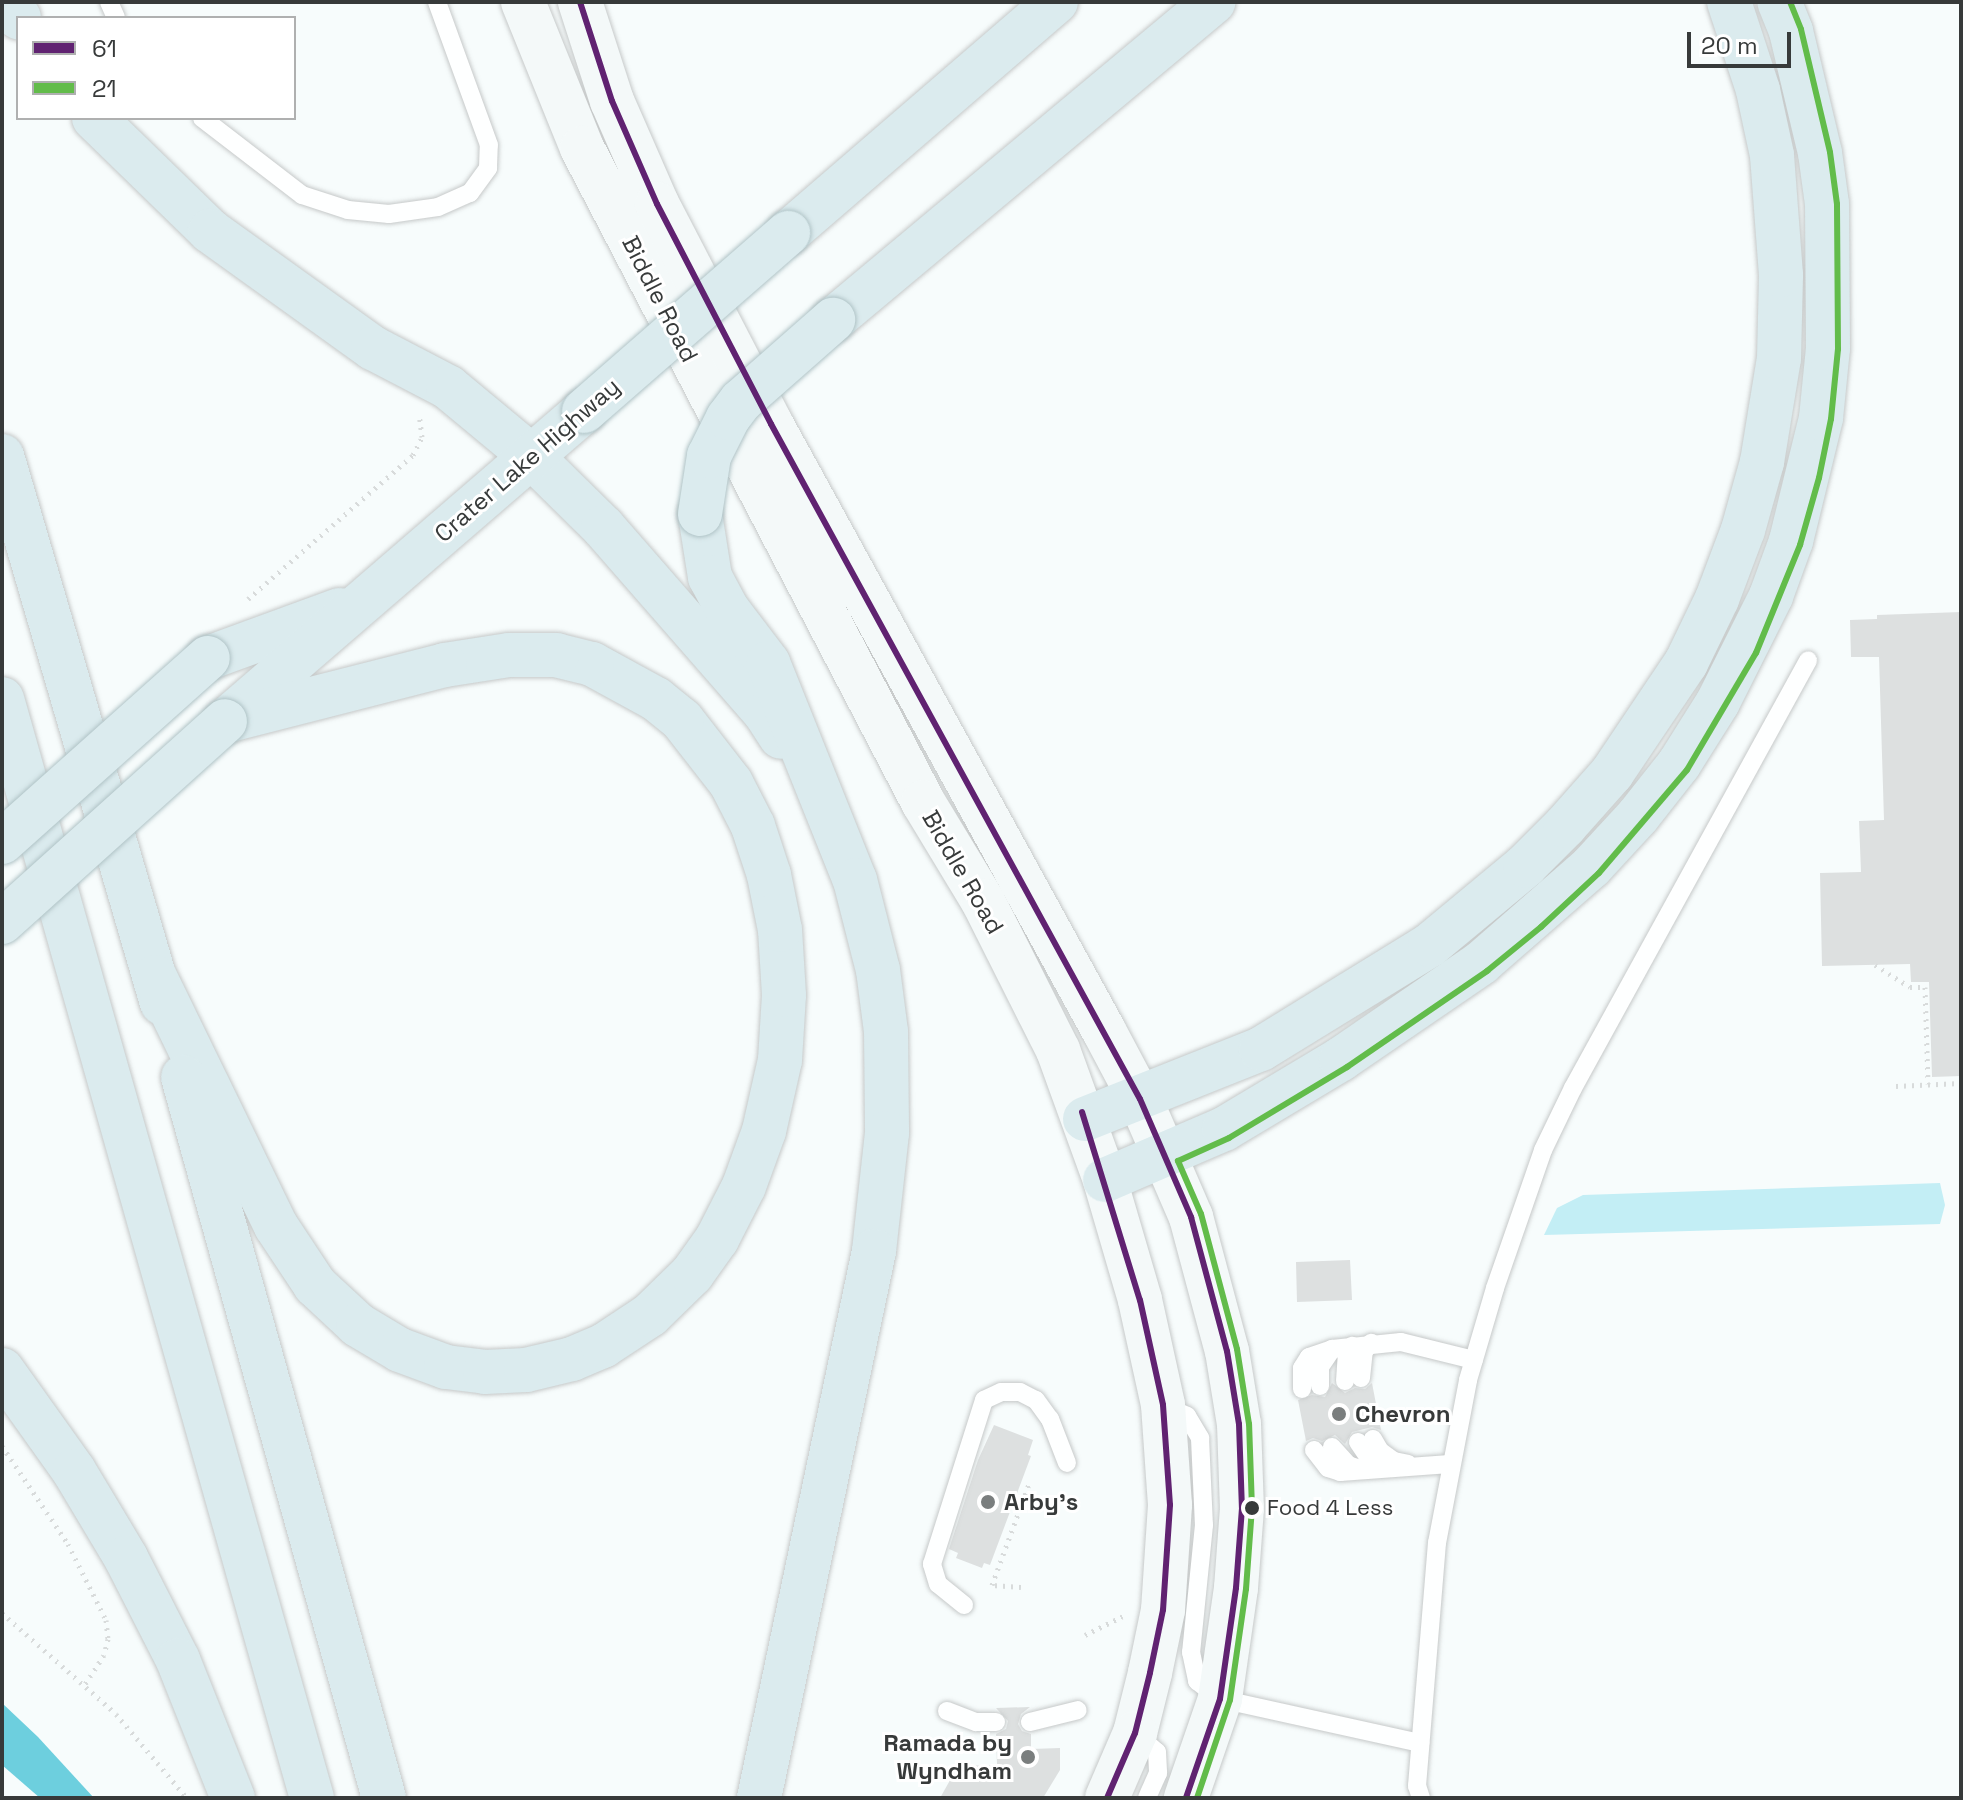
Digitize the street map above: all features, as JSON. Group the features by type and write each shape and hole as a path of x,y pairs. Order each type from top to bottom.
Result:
{"highway":[{"name":"Crater Lake Highway","path":"2,922 225,721 1056,2"},
{"path":"759,1798 863,1315 878,1223 887,1133 886,1032 878,970 855,880 768,663 727,609 710,577 700,514 709,456 728,418 741,401 833,320 1213,2"},
{"path":"1085,1119 1261,1049 1430,945 1525,866 1612,773 1686,663 1717,599 1743,530 1762,462 1779,358 1781,275 1772,155 1758,90 1729,2"},
{"path":"1105,1180 1224,1129 1341,1059 1458,980 1534,920 1591,867 1655,795 1679,764 1740,661 1771,596 1791,541 1821,418 1828,348 1827,204 1820,153 1791,31 1779,2"},
{"path":"96,120 210,231 373,348 448,387 531,456 603,527 766,714 821,796"},
{"path":"2,456 155,977 384,1798"},
{"path":"2,842 208,658 367,600"},
{"path":"155,977 276,1226 315,1285 358,1325 400,1350 446,1367 485,1372 526,1370 572,1359 603,1346 650,1315 692,1274 717,1239 744,1186 764,1131 780,1060 784,995 780,930 769,875 753,826 731,783 682,720 656,699 592,664 557,655 509,655 445,665 225,721"},
{"path":"3,705 312,1798"},
{"path":"2,1370 74,1471 132,1570 178,1660 233,1798"}],"main road":[{"name":"Biddle Road","path":"523,2 582,148 916,789 983,901 1058,1050 1105,1180 1140,1300 1163,1405 1170,1505 1163,1610 1135,1733 1107,1798"},
{"name":"Biddle Road","path":"580,2 612,101 657,204 771,424 1140,1099 1191,1217 1212,1287 1239,1424 1242,1508 1236,1588 1220,1699 1186,1798"}],"lane":[{"path":"205,120 302,195 348,210 389,214 438,207 470,193 488,168 489,145 437,2"},
{"path":"1421,1798 1417,1786 1437,1543 1450,1464 1474,1360 1543,1150 1595,1045 1808,660"},
{"path":"1311,1388 1302,1368 1309,1357 1332,1349 1401,1342 1474,1360"},
{"path":"1352,1346 1347,1353 1353,1379 1364,1351 1371,1343"},
{"path":"964,1605 938,1584 932,1564 984,1400 1001,1392 1020,1392 1036,1400 1050,1419 1067,1463"},
{"path":"1163,1405 1187,1416 1200,1438 1204,1525 1191,1652 1197,1681 1220,1699 1420,1743"},
{"path":"1388,1468 1371,1461 1366,1440 1394,1461 1415,1466"},
{"path":"1323,1448 1328,1468 1340,1472 1450,1464"},
{"path":"1030,1722 1078,1710"},
{"path":"947,1711 976,1722 996,1722"},
{"path":"1135,1733 1157,1752 1158,1773 1147,1798"}],"path":[{"path":"237,609 413,455 422,437 418,411"},
{"path":"1875,965 1910,987 1925,987 1928,1084"},
{"path":"1896,1086 1961,1083"},
{"path":"2,1446 68,1544 106,1620 108,1639 104,1655 85,1684"},
{"path":"1021,1587 992,1585 1029,1484"},
{"path":"1085,1635 1135,1610"},
{"path":"2,1613 85,1684 145,1745 187,1798"}],"shaded area":[{"path":"1940,1183 1945,1205 1940,1224 1544,1235 1557,1208 1583,1195"}],"water":[{"path":"2,1703 94,1798 40,1798 2,1765"}],"building":[{"path":"1961,612 1961,1076 1932,1077 1929,982 1911,982 1910,964 1822,966 1820,873 1861,872 1859,821 1884,820 1879,657 1851,657 1850,620 1877,619 1877,615"},
{"path":"1350,1260 1352,1300 1297,1302 1296,1262"},
{"path":"1332,1383 1345,1393 1355,1388 1365,1389 1372,1383 1381,1430 1372,1427 1352,1432 1345,1444 1335,1435 1322,1441 1313,1438 1306,1441 1298,1400 1312,1395 1325,1397"},
{"name":"Arby's","path":"994,1425 1033,1440 1028,1455 1031,1456 990,1565 984,1563 982,1568 956,1558 958,1553 949,1549 978,1460"},
{"name":"Ramada by Wyndham","path":"1030,1707 1021,1714 1018,1724 1022,1731 1031,1734 1031,1749 1060,1748 1060,1770 1043,1798 940,1798 958,1766 997,1765 996,1734 1006,1729 1008,1721 996,1708"}],"transit line":[{"name":"61","path":"580,2 612,101 657,204 771,424 1140,1099 1191,1217 1227,1351 1239,1424 1242,1508 1236,1588 1220,1699 1186,1798"},
{"name":"21","path":"1197,1798 1230,1700 1246,1589 1252,1508 1249,1424 1237,1349 1201,1214 1178,1161 1229,1138 1347,1067 1487,971 1541,927 1599,873 1687,770 1756,653 1800,545 1819,478 1831,419 1838,349 1837,204 1830,152 1801,29 1790,2"},
{"name":"61","path":"1082,1112 1140,1300 1163,1405 1170,1505 1163,1610 1150,1673 1135,1733 1107,1798"}],"place":[{"name":"Chevron","path":"1339,1414"},
{"name":"Arby's","path":"988,1502"},
{"name":"Food 4 Less","path":"1252,1508"},
{"name":"Ramada by Wyndham","path":"1028,1757"}]}
